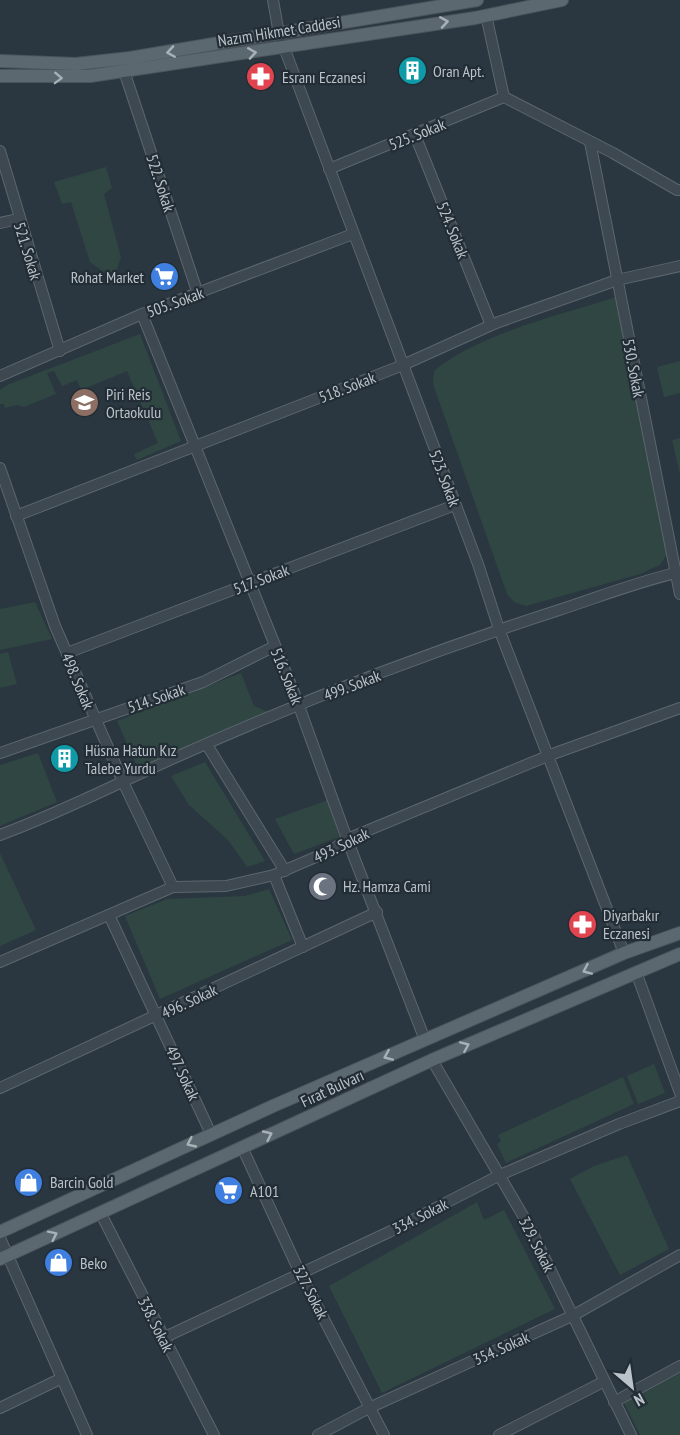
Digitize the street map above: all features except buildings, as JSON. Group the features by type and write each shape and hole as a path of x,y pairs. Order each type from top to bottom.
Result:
{"main road":[{"name":"Nazım Hikmet Caddesi","path":"0,61 76,64 102,62 477,0"},
{"name":"Nazım Hikmet Caddesi","path":"0,76 70,78 124,71 486,15 562,0"},
{"name":"Fırat Bulvarı","path":"0,1232 211,1134 624,953 680,933"},
{"name":"Fırat Bulvarı","path":"4,1257 432,1060 680,954"}],"street":[{"name":"523. Sokak","path":"273,0 279,34 286,47 328,169 403,365 499,629 550,755 624,953"},
{"path":"486,15 504,97 680,190"},
{"name":"522. Sokak","path":"124,71 198,294"},
{"name":"525. Sokak","path":"328,169 504,97"},
{"name":"524. Sokak","path":"415,135 491,325"},
{"name":"530. Sokak","path":"590,142 616,280 678,572 680,594"},
{"name":"521. Sokak","path":"0,151 18,219 60,351"},
{"path":"0,223 18,219"},
{"name":"505. Sokak","path":"0,376 142,314 353,234"},
{"name":"518. Sokak","path":"16,516 403,365 491,325 616,280 680,266"},
{"name":"516. Sokak","path":"142,314 299,705 347,839 425,1040"},
{"name":"498. Sokak","path":"0,468 66,653 173,887"},
{"name":"517. Sokak","path":"66,653 455,505"},
{"name":"499. Sokak","path":"0,835 124,784 299,705 499,629 678,572"},
{"name":"514. Sokak","path":"0,753 203,682 275,646"},
{"name":"493. Sokak","path":"0,962 173,887 226,886 285,871 332,850 347,839 550,755 680,708"},
{"path":"207,745 285,871"},
{"path":"274,875 303,946"},
{"name":"496. Sokak","path":"0,1088 377,912"},
{"name":"497. Sokak","path":"110,915 211,1134"},
{"path":"636,972 680,1094"},
{"name":"329. Sokak","path":"432,1060 529,1226 574,1315 603,1382 631,1435"},
{"name":"334. Sokak","path":"163,1338 389,1232 500,1175 680,1101"},
{"name":"327. Sokak","path":"242,1147 300,1273 384,1435"},
{"name":"338. Sokak","path":"100,1212 214,1435"},
{"path":"0,1238 4,1257 87,1435"},
{"name":"354. Sokak","path":"318,1435 369,1408 574,1315 680,1255"},
{"path":"614,1402 680,1366"},
{"path":"0,1408 62,1378"},
{"path":"499,1435 603,1382"}],"green space":[{"path":"106,167 112,188 104,194 121,257 115,274 109,276 90,262 71,202 62,204 54,182"},
{"path":"616,297 667,554 660,565 640,574 526,606 514,602 507,594 433,384 434,371 473,346 496,336"},
{"path":"140,334 181,441 137,460 134,454 158,443 127,371 81,390 77,380 62,386 54,371 47,373 56,394 24,407 18,405 5,408 4,404 0,404 0,390 7,385"},
{"path":"680,361 680,393 664,397 657,367"},
{"path":"680,438 680,475 672,440"},
{"path":"35,602 52,639 0,650 0,609"},
{"path":"8,652 17,684 0,688 0,654"},
{"path":"241,673 254,706 269,712 138,768 117,721"},
{"path":"38,753 57,802 0,826 0,765"},
{"path":"205,762 265,861 247,867 228,840 189,805 171,776"},
{"path":"328,800 339,837 294,854 275,819"},
{"path":"0,853 36,930 0,946"},
{"path":"269,889 292,940 160,999 125,916 167,899 245,896"},
{"path":"654,1064 665,1093 638,1104 627,1076"},
{"path":"623,1077 634,1104 506,1163 497,1144 501,1141 498,1135"},
{"path":"627,1155 669,1249 620,1275 570,1179 594,1166"},
{"path":"477,1202 484,1220 504,1210 555,1309 382,1393 329,1286"},
{"path":"680,1373 680,1435 640,1435 624,1403"}],"place":[{"name":"Oran Apt.","path":"412,71"},
{"name":"Esranı Eczanesi","path":"261,77"},
{"name":"Rohat Market","path":"165,277"},
{"name":"Piri Reis Ortaokulu","path":"85,403"},
{"name":"Hüsna Hatun Kız Talebe Yurdu","path":"64,759"},
{"name":"Hz. Hamza Cami","path":"322,886"},
{"name":"Diyarbakır Eczanesi","path":"582,924"},
{"name":"Barcin Gold","path":"29,1182"},
{"name":"A101","path":"229,1191"},
{"name":"Beko","path":"59,1263"}]}
